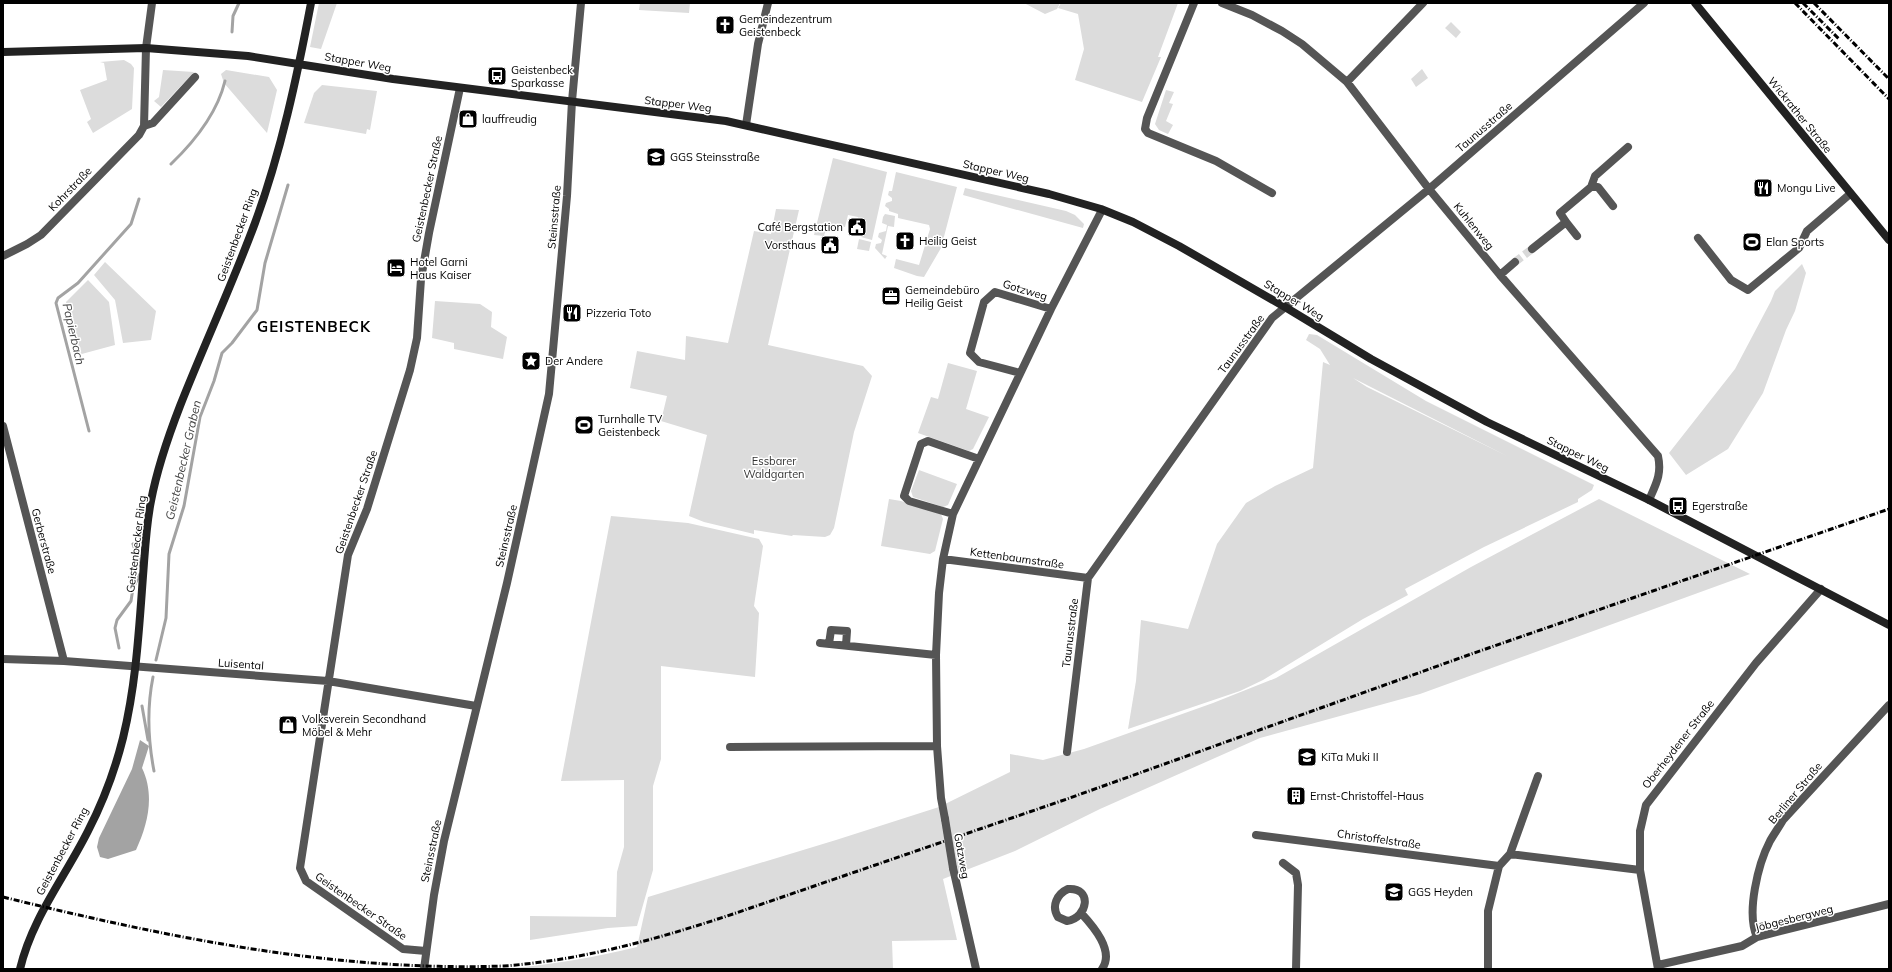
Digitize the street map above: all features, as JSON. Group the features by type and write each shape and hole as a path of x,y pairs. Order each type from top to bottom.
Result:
{"main road":[{"name":"Geistenbecker Ring","path":"20,969 40,916 88,831 116,766 125,730 135,667 146,536 151,501 169,435 255,222 285,125 300,63 310,3"},
{"name":"Wickrather Straße","path":"1694,3 1889,240"},
{"name":"Stapper Weg","path":"3,52 146,48 248,56 300,63 393,79 572,101 746,125 1049,194 1102,210 1133,222 1174,243 1371,359 1487,422 1649,500 1889,625"}],"street":[{"path":"144,126 146,48 152,3"},
{"name":"Steinsstraße","path":"424,969 434,895 444,841 507,583 549,394 567,196 572,101 581,3"},
{"path":"746,125 758,44 768,3"},
{"path":"1194,3 1146,118 1145,129 1148,133 1216,161 1272,193"},
{"name":"Kuhlenweg","path":"1222,3 1252,15 1282,31 1302,44 1347,82 1429,189 1500,275 1658,456 1660,468 1659,478 1649,500"},
{"path":"1347,82 1423,3"},
{"name":"Taunusstraße","path":"1067,752 1088,578 1272,318 1429,189 1644,3"},
{"name":"Kohrstraße","path":"3,256 41,235 139,135 144,126 153,123 195,77"},
{"name":"Geistenbecker Straße","path":"426,951 404,949 385,938 306,882 300,868 328,681 342,603 348,555 367,509 410,370 418,332 421,279 429,233 460,88"},
{"path":"1577,236 1560,213 1591,187 1595,176 1628,147"},
{"path":"1591,187 1598,188 1613,206"},
{"path":"1698,238 1731,280 1748,290 1799,248 1807,231 1850,194"},
{"name":"Gotzweg","path":"976,969 953,868 941,798 937,746 936,655 938,593 943,559 953,514 1051,309 1102,210"},
{"path":"1532,249 1566,222"},
{"path":"1500,275 1515,262"},
{"name":"Gotzweg","path":"1020,373 979,362 970,353 984,302 994,292 1051,309"},
{"name":"Gerberstraße","path":"3,426 64,661"},
{"path":"953,514 909,500 904,496 921,444 928,442 979,459"},
{"name":"Kettenbaumstraße","path":"943,559 1088,578"},
{"name":"Oberheydener Straße","path":"1658,967 1640,870 1640,831 1648,800 1756,663 1821,589"},
{"path":"829,644 831,630 848,631 846,645"},
{"path":"820,643 936,655"},
{"name":"Luisental","path":"3,659 64,661 328,681 476,706"},
{"name":"Berliner Straße","path":"1757,936 1753,928 1753,905 1758,874 1770,842 1783,820 1889,705"},
{"path":"730,747 937,746"},
{"path":"1488,969 1488,910 1499,866 1510,854 1538,776"},
{"name":"Christoffelstraße","path":"1256,835 1499,866"},
{"path":"1510,854 1640,870"},
{"path":"1283,863 1296,873 1298,885 1296,969"},
{"name":"Jöbgesbergweg","path":"1658,967 1742,946 1757,936 1889,904"},
{"path":"1081,913 1095,928 1106,954 1106,964 1102,969"}],"green space":[{"path":"319,3 337,3 321,49 310,47"},
{"path":"640,3 690,3 689,13 639,10"},
{"path":"1024,3 1060,3 1057,9 1045,14"},
{"path":"1061,3 1178,3 1158,57 1161,57 1142,102 1075,80 1084,49 1078,14 1058,8"},
{"path":"1451,22 1461,32 1456,38 1445,28"},
{"path":"124,60 131,64 134,68 132,109 93,133 87,122 91,119 80,90 107,80 104,63 100,62"},
{"path":"1422,69 1428,78 1416,87 1411,79"},
{"path":"163,70 194,72 161,107 154,101 159,97"},
{"path":"226,70 269,77 277,90 267,133 224,83 221,74"},
{"path":"322,85 377,91 370,130 367,129 366,134 304,123 314,93"},
{"path":"1166,90 1174,92 1169,103 1173,104 1166,121 1173,125 1168,134 1159,130 1155,124"},
{"path":"833,158 887,172 872,240 861,237 864,224 858,222 858,217 848,215 845,227 841,226 839,232 826,229 824,236 814,235"},
{"path":"896,172 957,187 941,248 924,277 894,268 896,259 919,265 930,229 929,225 898,218 898,214 889,211 889,209 885,206 886,203 892,201 892,198 888,195 889,191 892,191"},
{"path":"965,188 1066,211 1075,215 1084,224 1083,228 963,195"},
{"name":"Essbarer Waldgarten","path":"776,209 799,210 768,345 863,366 872,376 854,432 834,528 830,535 825,537 792,536 754,530 754,534 704,522 689,516 707,435 661,421 667,396 630,388 637,351 685,360 686,336 728,343 754,231 771,234"},
{"path":"885,214 895,216 894,227 888,226 882,254 887,256 885,259 875,248 876,244 881,243 882,240 878,237 879,233 886,231 887,225 882,223"},
{"path":"859,239 871,242 869,251 857,249"},
{"path":"105,262 156,311 151,340 123,343 115,300 94,275"},
{"path":"1802,264 1806,273 1795,311 1786,330 1763,393 1728,449 1686,475 1669,453 1735,369 1775,291"},
{"path":"88,280 109,302 115,345 78,355 66,302"},
{"path":"435,301 480,304 492,312 491,327 507,337 503,359 454,349 454,343 432,338"},
{"path":"1309,334 1317,335 1426,401 1594,485 1592,490 1578,499 1578,502 1484,547 1405,589 1408,595 1363,619 1263,680 1240,691 1128,729 1136,681 1141,620 1188,629 1217,544 1246,503 1275,486 1313,468 1323,362 1330,365 1320,349 1306,340","holes":["1353,378 1507,456 1367,387"]},
{"path":"948,363 977,371 966,409 989,417 973,449 969,451 918,433 931,397 938,399"},
{"path":"919,470 957,484 948,505 943,507 913,497 911,491"},
{"path":"889,499 901,501 941,514 943,519 935,551 930,554 881,546"},
{"path":"1599,499 1750,574 1420,694 1260,738 1100,809 1015,851 943,879 957,940 892,941 893,969 504,969 571,961 637,947 648,897 939,807 1010,772 1010,754 1043,760 1084,749 1213,703 1276,678 1471,567"},
{"path":"611,516 688,523 759,539 763,546 754,606 759,613 755,677 661,666 661,759 653,786 653,870 637,926 608,928 530,940 530,916 616,917 617,872 624,847 624,780 561,781"}],"shaded area":[{"path":"140,740 149,746 142,768 146,778 149,799 147,820 144,830 136,850 108,859 100,857 97,847 99,838 132,769"}],"waterway":[{"name":"Papierbach","path":"232,32 233,16 239,3"},
{"name":"Papierbach","path":"171,164 197,136 211,116 217,105 225,81"},
{"name":"Geistenbecker Graben","path":"156,660 166,618 169,554 184,506 200,417 214,381 222,353 232,343 257,310 265,263 288,185"},
{"name":"Papierbach","path":"89,431 56,303 58,298 78,283 131,224 139,199"},
{"name":"Papierbach","path":"133,544 141,567"},
{"name":"Papierbach","path":"119,648 115,628 117,620 131,601 133,588 140,574"},
{"name":"Papierbach","path":"153,677 149,724 150,747 154,771"},
{"name":"Papierbach","path":"142,706 148,740"}],"tunnel":[{"path":"1515,262 1532,249"}],"railway":[{"path":"1795,3 1889,99"},
{"path":"1803,3 1839,39"},
{"path":"1814,3 1889,79"},
{"path":"3,897 126,926 251,949 314,957 377,963 441,966 504,966 591,954 677,932 733,914 1067,799 1474,653 1889,509"}],"place":[{"name":"Gemeindezentrum Geistenbeck","path":"725,25"},
{"name":"Geistenbeck Sparkasse","path":"497,76"},
{"name":"lauffreudig","path":"468,119"},
{"name":"GGS Steinsstraße","path":"656,157"},
{"name":"Mongu Live","path":"1763,188"},
{"name":"Café Bergstation","path":"857,227"},
{"name":"Heilig Geist","path":"905,241"},
{"name":"Elan Sports","path":"1752,242"},
{"name":"Vorsthaus","path":"830,245"},
{"name":"Hotel Garni Haus Kaiser","path":"396,268"},
{"name":"Gemeindebüro Heilig Geist","path":"891,296"},
{"name":"Pizzeria Toto","path":"572,313"},
{"name":"Der Andere","path":"531,361"},
{"name":"Turnhalle TV Geistenbeck","path":"584,425"},
{"name":"Egerstraße","path":"1678,506"},
{"name":"Volksverein Secondhand Möbel & Mehr","path":"288,725"},
{"name":"KiTa Muki II","path":"1307,757"},
{"name":"Ernst-Christoffel-Haus","path":"1296,796"},
{"name":"GGS Heyden","path":"1394,892"}],"district":[{"name":"GEISTENBECK","path":"314,326"}]}
